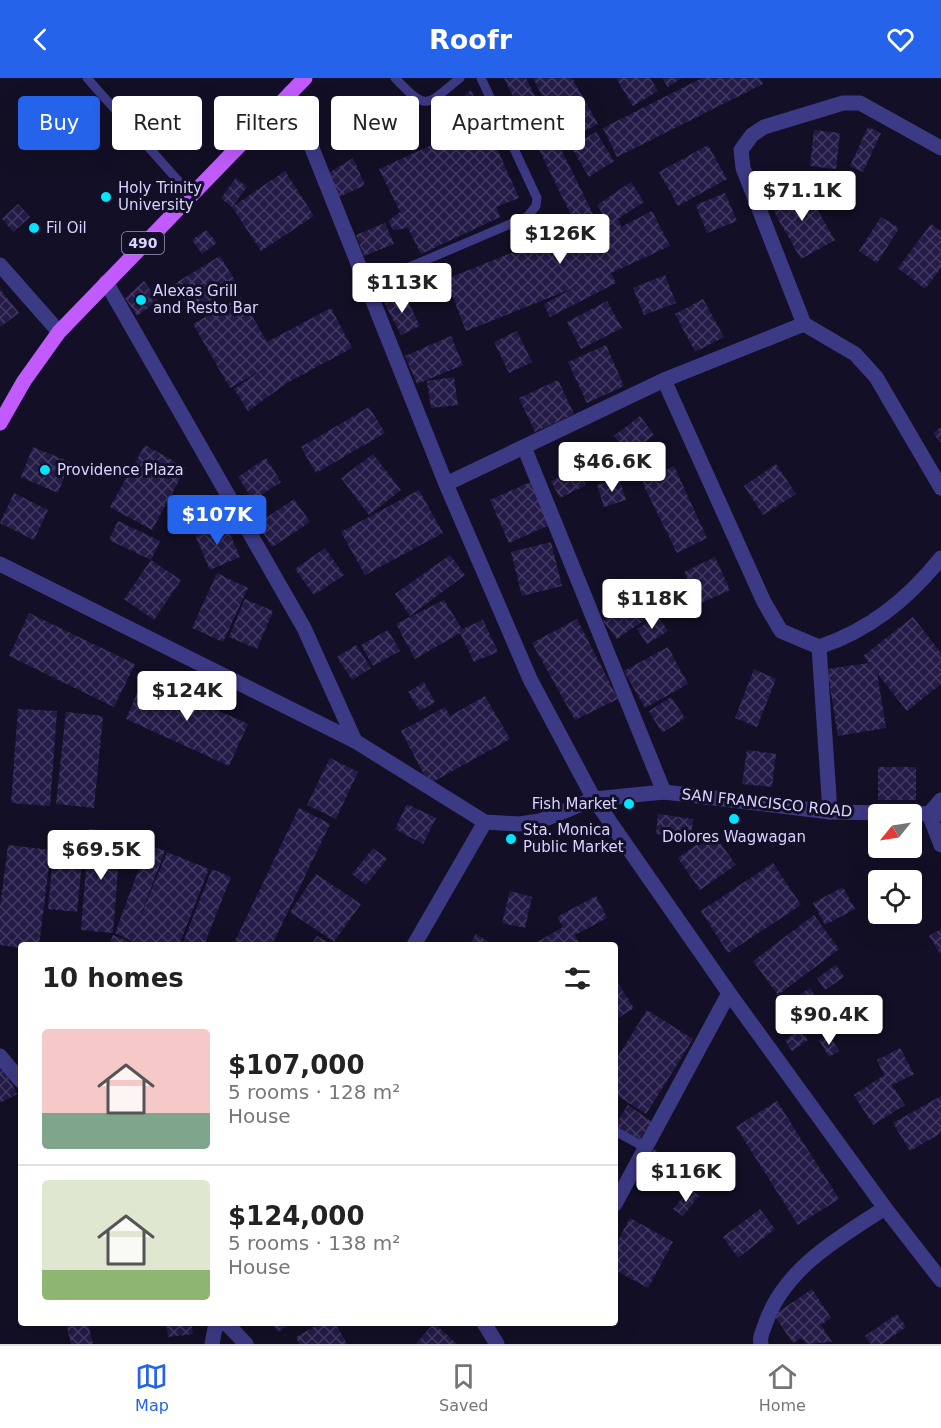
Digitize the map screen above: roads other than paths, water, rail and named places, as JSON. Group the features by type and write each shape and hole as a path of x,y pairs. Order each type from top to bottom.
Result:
{"main road":[{"name":"490","path":"0,423 24,381 59,332 190,194 305,78"}],"street":[{"path":"290,93 446,484 530,679 594,800 729,993 885,1208 941,1280"},
{"path":"941,148 860,103 843,103 764,127 745,142 741,150 744,168 804,324 855,354 876,377 941,488"},
{"path":"0,265 59,332"},
{"path":"106,282 304,628 355,741"},
{"path":"446,484 664,380 804,324"},
{"path":"664,380 772,619 781,631 819,647 866,628 922,581 941,558"},
{"path":"524,447 664,792"},
{"path":"0,564 355,741 485,822 416,942"},
{"path":"819,647 830,812"},
{"name":"SAN FRANCISCO ROAD","path":"485,822 519,824 540,821 594,800 664,792 830,812 935,814"},
{"path":"941,800 935,814 941,845"},
{"path":"618,1199 729,993"},
{"path":"0,1056 18,1077"},
{"path":"761,1344 760,1340 771,1306 792,1279 828,1245 885,1208"},
{"path":"212,1344 215,1326"},
{"path":"229,1326 246,1344"},
{"path":"486,1326 497,1344"}],"lane":[{"path":"87,78 190,194"},
{"path":"395,78 418,102 424,103 435,99 460,78"},
{"path":"367,285 527,217 536,206 537,198 481,78"},
{"path":"618,1133 646,1148"}],"place":[{"name":"Holy Trinity University","path":"106,197"},
{"name":"Fil Oil","path":"34,228"},
{"name":"Alexas Grill and Resto Bar","path":"141,300"},
{"name":"Providence Plaza","path":"45,470"},
{"name":"Fish Market","path":"629,804"},
{"name":"Dolores Wagwagan","path":"734,819"},
{"name":"Sta. Monica Public Market","path":"511,839"}]}
